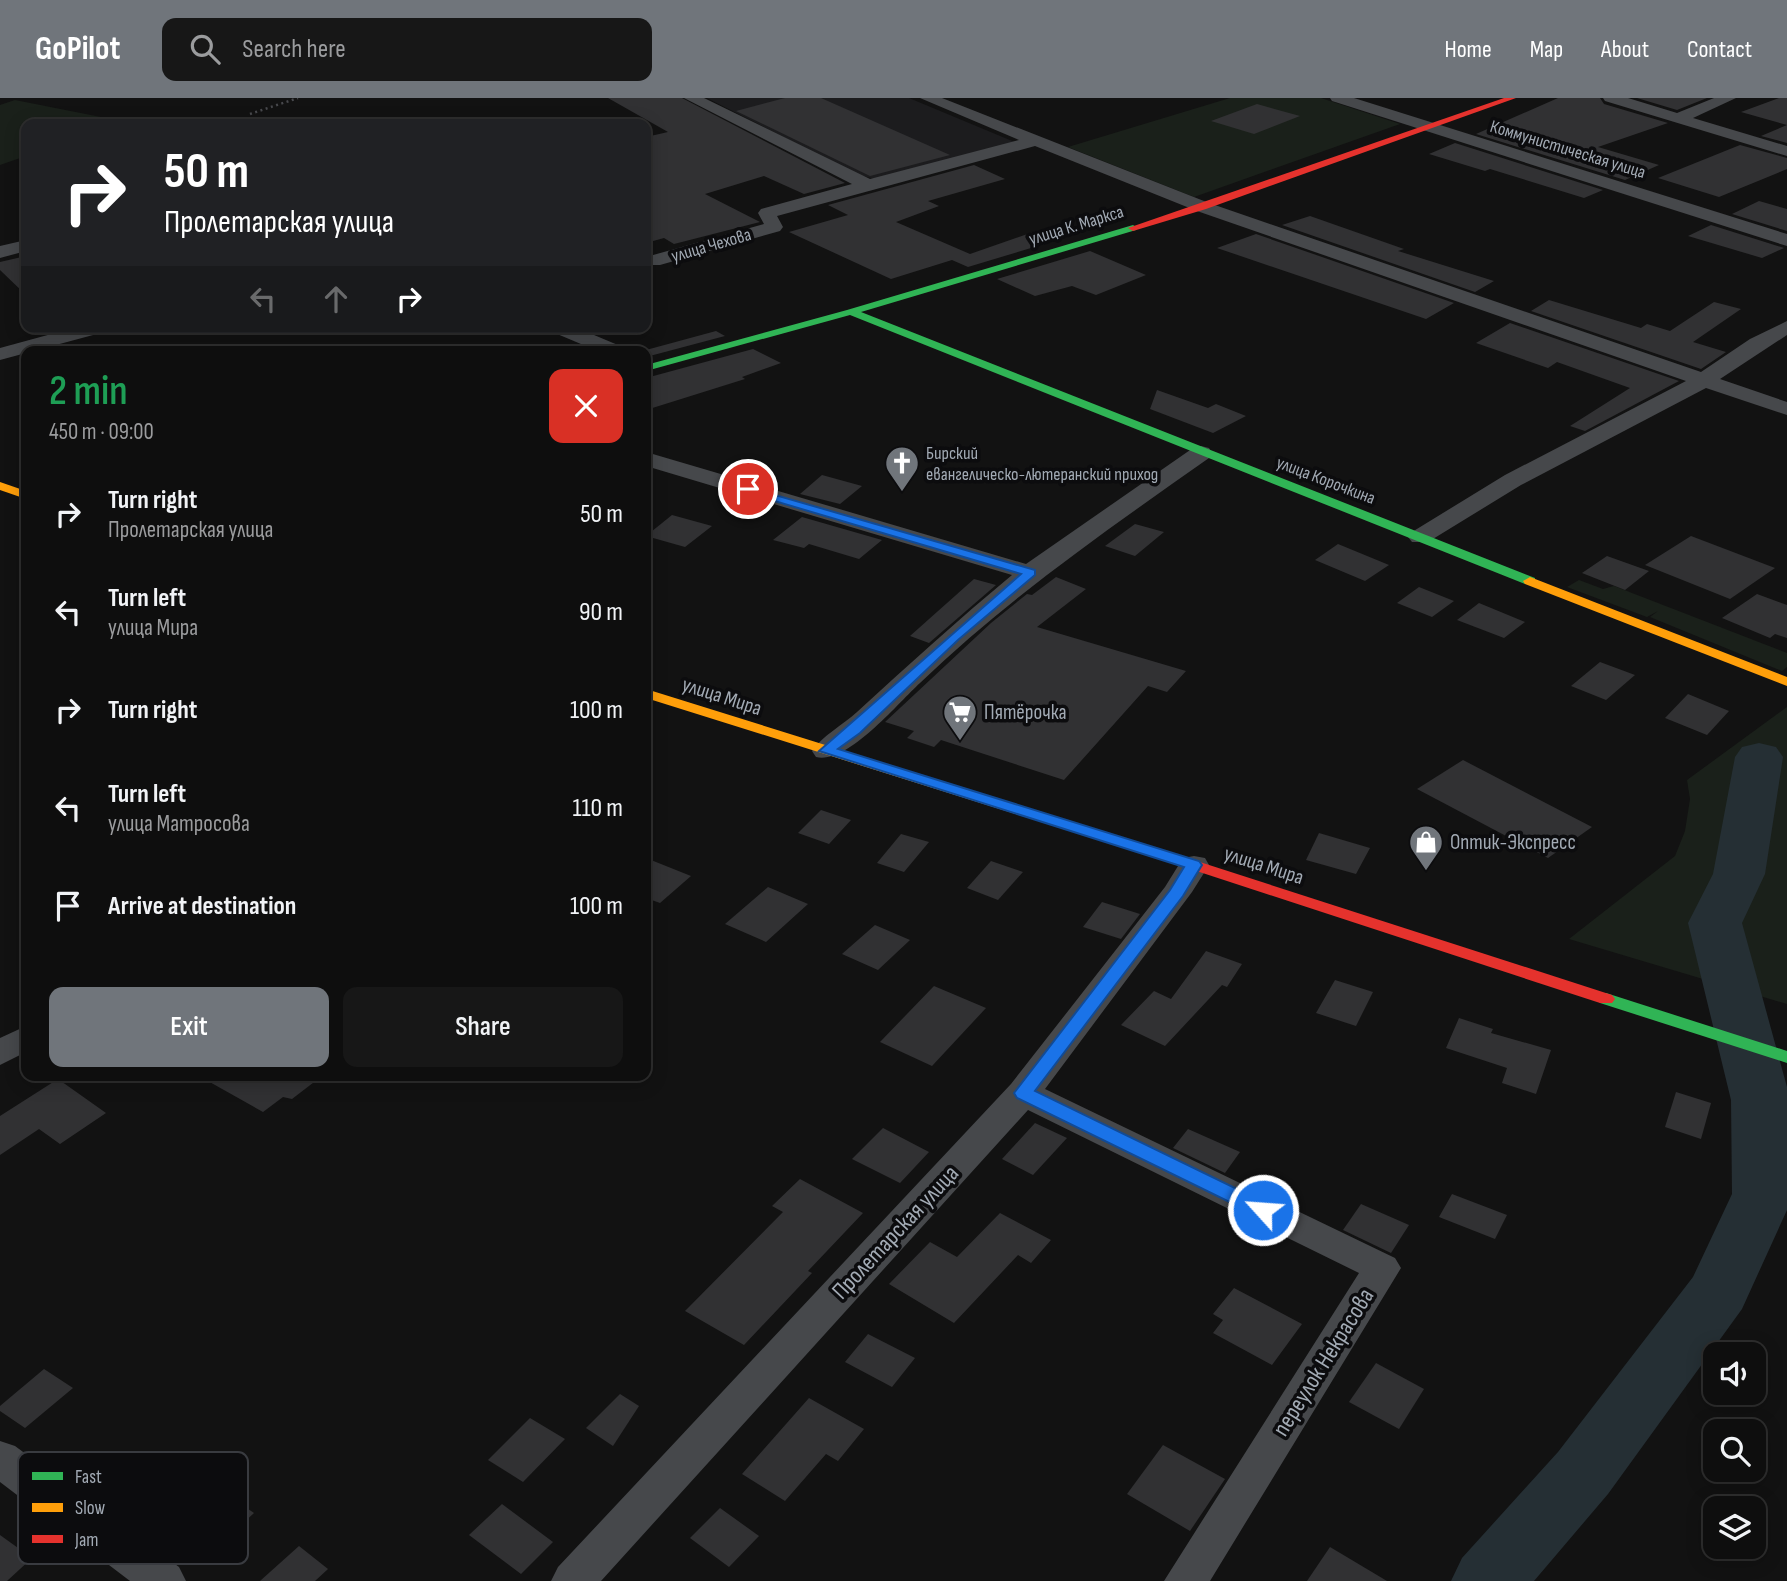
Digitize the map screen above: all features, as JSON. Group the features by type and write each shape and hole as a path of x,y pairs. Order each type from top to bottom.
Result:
{"main road":[{"name":"улица К. Маркса","path":"651,367 851,312 1203,206 1512,98"},
{"name":"улица Корочкина","path":"851,312 1201,453 1787,682"},
{"path":"0,486 21,493"},
{"name":"улица Мира","path":"651,695 1194,865 1783,1056"}],"street":[{"path":"692,98 868,185"},
{"path":"928,98 1203,206 1787,409"},
{"name":"Коммунистическая улица","path":"1338,98 1787,240"},
{"path":"1611,98 1787,151"},
{"path":"1678,118 1728,98"},
{"name":"улица Чехова","path":"653,261 774,227 767,213 1035,141"},
{"path":"0,252 21,246"},
{"path":"1420,537 1513,480 1703,381 1757,343 1787,327"},
{"path":"30,346 79,333"},
{"path":"572,333 603,346"},
{"path":"0,354 21,348"},
{"path":"827,751 855,730 953,638 1030,573 1201,453"},
{"path":"651,459 1030,573"},
{"name":"Пролетарская улица","path":"573,1581 1023,1093 1177,892 1194,865"},
{"path":"0,1053 21,1040"},
{"name":"переулок Некрасова","path":"1023,1093 1382,1268 1186,1581"},
{"path":"0,1458 18,1472"},
{"path":"141,1564 164,1581"}],"path":[{"path":"250,114 298,98"}],"shaded area":[{"path":"707,98 909,98 1017,143 876,179 858,175"},
{"path":"1230,98 1321,98 1400,124 1194,197 1068,147"},
{"path":"15,100 111,119 21,119 21,158 0,165 0,105"},
{"path":"1579,580 1603,589 1614,586 1787,653 1787,667 1782,671 1650,617 1658,611 1647,617 1567,587"},
{"path":"1787,707 1787,1004 1569,939 1675,856 1685,831 1690,799 1687,780"}],"building":[{"path":"608,98 682,98 845,183 804,194 764,176 705,194 760,222 674,244 664,238 651,242 651,136 668,132 651,122 651,119 645,119"},
{"path":"785,98 821,98 950,155 870,176 736,111"},
{"path":"1558,98 1600,98 1604,104 1668,123 1598,147 1659,165 1625,180 1476,134"},
{"path":"1637,98 1707,98 1677,110"},
{"path":"1779,98 1787,98 1787,125 1741,112"},
{"path":"1257,104 1300,116 1254,134 1211,121"},
{"path":"1787,125 1787,143 1761,136"},
{"path":"1455,143 1603,190 1584,198 1490,169 1485,171 1429,154"},
{"path":"1740,145 1787,158 1787,169 1719,197 1658,178"},
{"path":"974,165 1005,179 928,201 939,206 896,222 970,254 1039,230 1061,239 968,267 952,260 891,279 789,232 848,215 828,205"},
{"path":"1759,201 1787,209 1787,231 1732,214"},
{"path":"1310,216 1404,249 1398,251 1494,281 1475,292 1282,225"},
{"path":"1711,225 1784,248 1762,258 1688,236"},
{"path":"1256,234 1454,303 1426,319 1217,248"},
{"path":"1090,251 1146,275 1096,295 1072,286 1035,296 997,279"},
{"path":"21,257 21,290 0,270 0,262"},
{"path":"1549,300 1641,328 1647,324 1670,331 1714,302 1741,309 1693,342 1726,352 1701,369 1531,311"},
{"path":"1510,323 1679,381 1585,431 1570,426 1630,388 1557,362 1548,368 1476,343"},
{"path":"716,331 725,336 651,356 651,349"},
{"path":"753,349 781,363 742,377 745,379 651,408 651,377"},
{"path":"1157,390 1208,408 1216,404 1246,416 1213,433 1150,409"},
{"path":"822,475 862,486 840,504 800,494"},
{"path":"672,515 712,526 685,547 651,537 651,532"},
{"path":"802,517 882,540 859,559 809,544 804,548 773,540"},
{"path":"1135,524 1164,532 1135,556 1105,546"},
{"path":"1691,536 1775,568 1730,599 1645,565"},
{"path":"1338,544 1389,565 1365,581 1315,560"},
{"path":"1607,556 1649,571 1625,590 1582,573"},
{"path":"1056,577 1086,589 1037,627 1186,671 1167,692 1148,686 1064,780 941,740 934,747 907,738 914,731 885,722 991,623 1027,594 1032,595"},
{"path":"974,579 996,585 929,643 910,636"},
{"path":"1419,587 1454,601 1432,617 1397,603"},
{"path":"1757,594 1787,605 1787,638 1775,634 1770,638 1722,618"},
{"path":"1479,603 1525,622 1504,638 1457,620"},
{"path":"1600,662 1635,675 1606,700 1571,686"},
{"path":"1688,694 1729,711 1707,735 1665,718"},
{"path":"1463,760 1592,827 1548,858 1417,789"},
{"path":"821,810 851,820 829,844 798,833"},
{"path":"1319,833 1370,848 1356,874 1306,860"},
{"path":"901,834 929,842 904,872 877,863"},
{"path":"651,860 691,876 660,903 651,900"},
{"path":"991,861 1023,872 998,900 967,888"},
{"path":"768,887 808,904 766,942 725,924"},
{"path":"1102,902 1140,914 1121,939 1083,927"},
{"path":"875,925 910,940 878,970 842,954"},
{"path":"1206,951 1242,964 1227,987 1222,985 1165,1046 1121,1025 1154,991 1171,999"},
{"path":"1335,980 1373,992 1356,1026 1316,1013"},
{"path":"934,986 986,1008 932,1066 880,1042"},
{"path":"1459,1018 1493,1029 1491,1033 1551,1050 1536,1094 1502,1083 1507,1068 1446,1048"},
{"path":"55,1081 61,1081 106,1113 60,1144 39,1129 0,1155 0,1116"},
{"path":"208,1081 315,1081 292,1099 283,1097 263,1112"},
{"path":"1676,1092 1711,1103 1701,1139 1665,1127"},
{"path":"1035,1123 1067,1138 1033,1175 1002,1159"},
{"path":"883,1128 929,1152 900,1183 852,1159"},
{"path":"1188,1129 1240,1152 1225,1173 1173,1148"},
{"path":"800,1179 863,1213 808,1271 812,1273 744,1345 685,1311 783,1212 772,1206"},
{"path":"1452,1194 1507,1215 1495,1239 1439,1217"},
{"path":"1361,1204 1409,1225 1391,1253 1343,1230"},
{"path":"1000,1213 1051,1240 1031,1263 1018,1255 954,1323 889,1284 930,1242 957,1257"},
{"path":"1234,1288 1302,1324 1272,1365 1213,1333 1223,1320 1213,1314"},
{"path":"868,1334 915,1358 892,1387 845,1362"},
{"path":"1376,1363 1424,1389 1399,1429 1349,1402"},
{"path":"44,1369 73,1388 25,1428 0,1411 0,1406"},
{"path":"620,1394 639,1406 613,1446 586,1428"},
{"path":"809,1398 864,1429 838,1461 826,1454 785,1501 742,1474"},
{"path":"530,1418 565,1439 523,1482 488,1460"},
{"path":"1163,1445 1225,1479 1190,1531 1127,1494"},
{"path":"502,1504 553,1542 521,1574 469,1535"},
{"path":"720,1508 759,1536 729,1567 690,1538"},
{"path":"0,1535 18,1548 18,1564 25,1564 7,1581 0,1581"},
{"path":"299,1546 328,1569 315,1581 260,1581"},
{"path":"1330,1547 1387,1581 1307,1581"}],"waterway":[{"path":"1488,1581 1583,1473 1719,1291 1763,1194 1761,1100 1715,923 1739,874 1759,757"}],"traffic: fast":[{"path":"651,367 851,312 1133,228"},
{"path":"851,312 1530,581"},
{"path":"1606,999 1787,1057"}],"traffic: slow":[{"path":"0,486 21,493"},
{"path":"1530,581 1787,682"},
{"path":"651,695 1175,859"}],"traffic: jam":[{"path":"1133,228 1203,207 1512,98"},
{"path":"1175,859 1606,999"}],"place":[{"name":"Бирский евангелическо-лютеранский приход","path":"902,493"},
{"name":"Пятёрочка","path":"960,742"},
{"name":"Оптик-Экспресс","path":"1426,872"}],"route":[{"path":"748,489 1030,573 872,710 855,730 827,751 1194,865 1177,892 1023,1093 1263,1210"}]}
